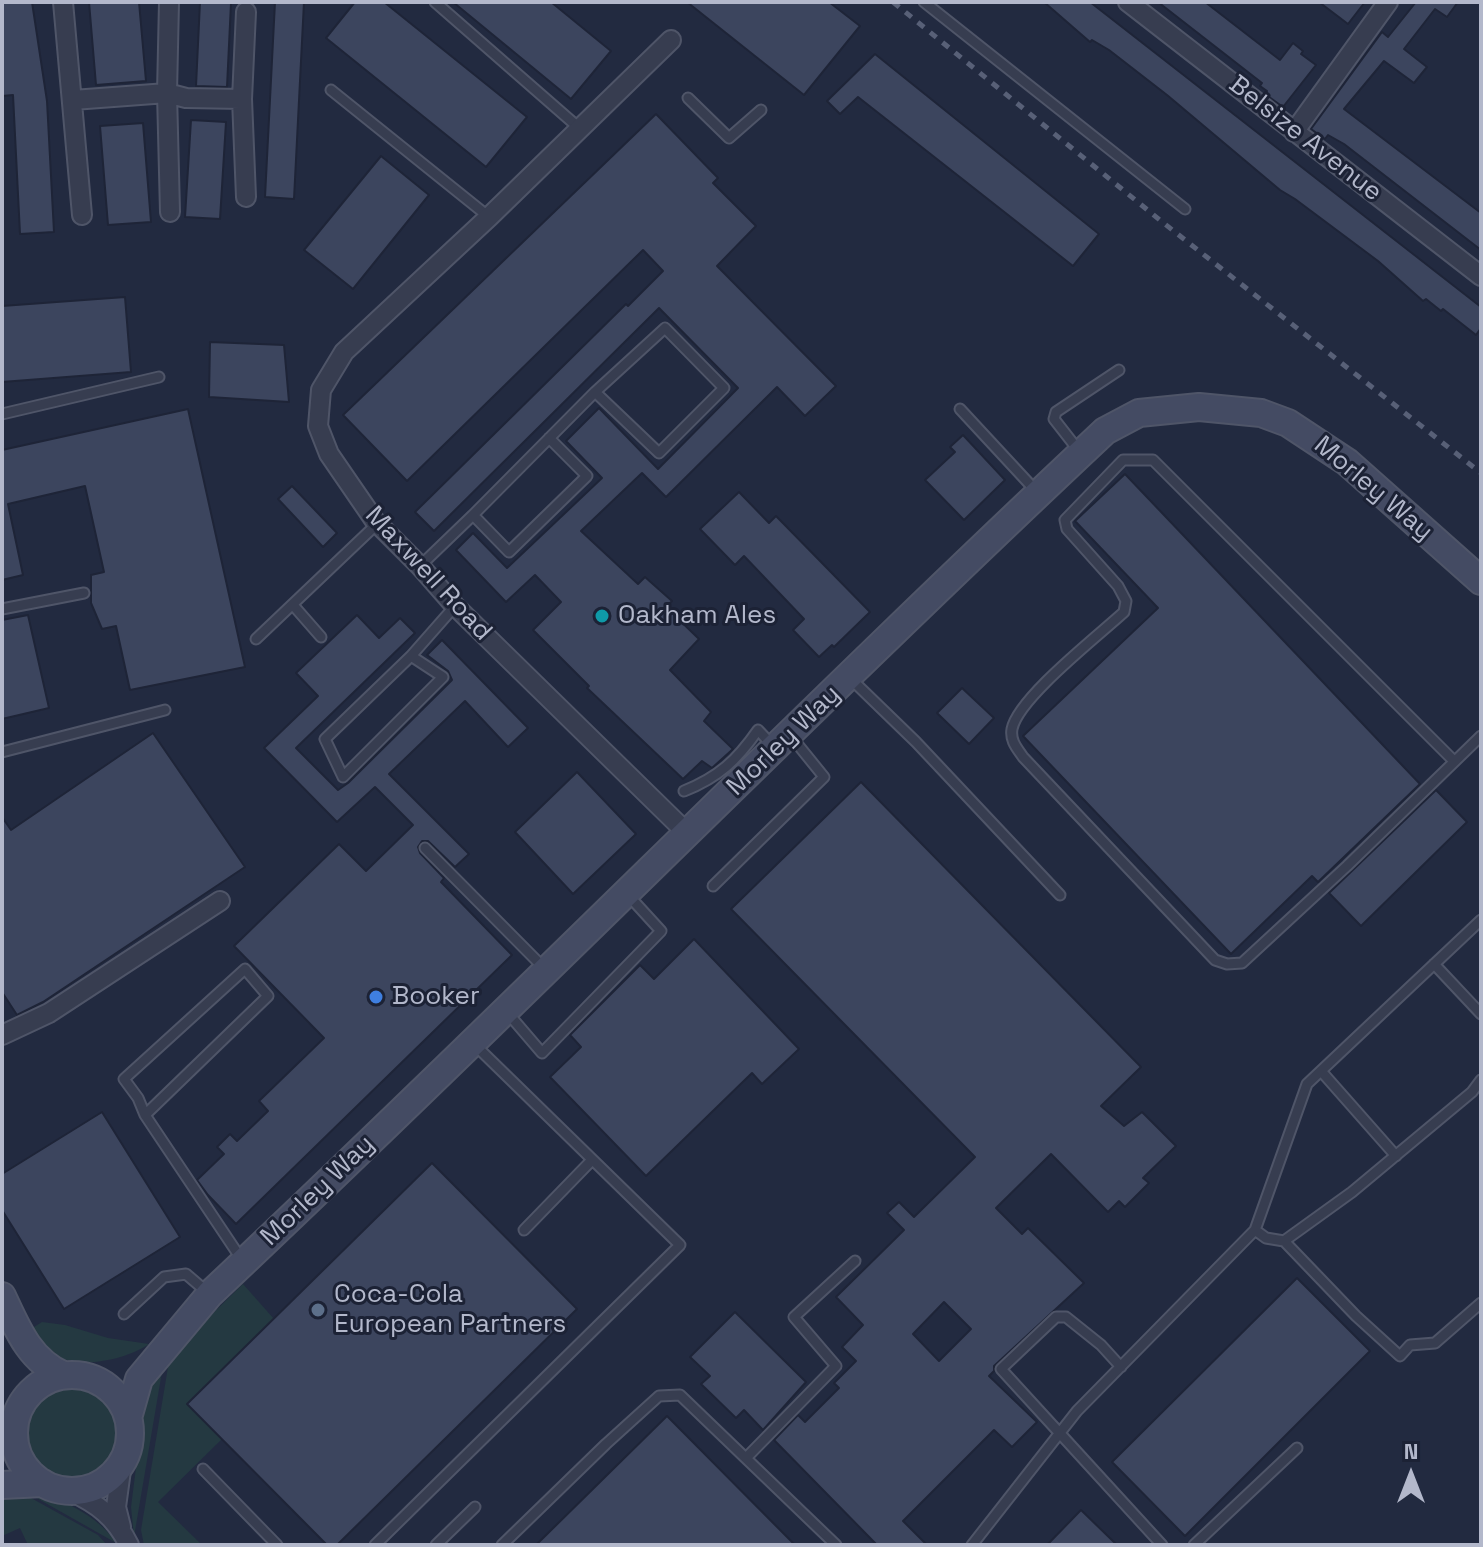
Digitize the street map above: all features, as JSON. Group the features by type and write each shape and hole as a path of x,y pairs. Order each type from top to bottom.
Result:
{"street":[{"path":"63,2 82,215"},
{"path":"169,2 167,93 170,212"},
{"name":"Belsize Avenue","path":"1128,2 1481,276"},
{"path":"1294,132 1388,2"},
{"path":"246,12 242,99 246,197"},
{"name":"Maxwell Road","path":"671,40 578,127 489,217 344,352 321,390 318,426 329,454 378,523 455,606 688,834"},
{"path":"73,100 167,93 186,98 242,99"},
{"name":"Morley Way","path":"128,1418 139,1379 210,1294 783,742 904,620 1105,431 1139,413 1199,407 1261,413 1288,423 1347,462 1481,581"},
{"path":"2,1035 49,1013 220,901"},
{"path":"2,1296 23,1339 48,1369 76,1376 113,1392 128,1418 130,1436 122,1463 116,1507 129,1545"},
{"path":"23,1339 26,1386 12,1424 14,1441 24,1466 43,1483"},
{"name":"Morley Way","path":"76,1376 111,1378 151,1361"},
{"path":"12,1424 32,1391 46,1381 76,1376"},
{"path":"70,1491 100,1484 122,1463"},
{"path":"2,1485 43,1483 70,1491 107,1511 121,1528"}],"lane":[{"path":"435,2 578,127"},
{"path":"924,2 1185,209"},
{"path":"331,90 489,217"},
{"path":"688,98 729,138 761,110"},
{"path":"420,566 595,392 665,328 724,388 659,453 595,392"},
{"path":"1081,454 1054,419 1056,412 1119,370"},
{"path":"2,414 159,377"},
{"path":"960,409 1038,494"},
{"path":"473,515 509,552 587,476 549,438"},
{"path":"1454,761 1153,460 1123,460 1065,520 1067,529 1118,586 1126,601 1124,612 1027,701 1012,728 1012,740 1023,757 1215,960 1227,964 1242,963 1481,736"},
{"path":"256,639 378,523"},
{"path":"2,609 84,593"},
{"path":"293,605 321,637"},
{"path":"411,656 443,677 343,777 325,739 411,656 455,606"},
{"path":"849,677 916,742 1060,895"},
{"path":"2,752 165,710"},
{"path":"684,791 710,780 741,755 758,730 783,742 824,777 713,886"},
{"path":"425,848 546,970"},
{"path":"505,1010 542,1053 661,931 627,893"},
{"path":"972,1545 1077,1411 1255,1230 1307,1084 1481,920"},
{"path":"1434,964 1481,1014"},
{"path":"145,1115 268,996 245,969 124,1079 138,1098 145,1115 243,1263"},
{"path":"375,1545 680,1245 472,1042"},
{"path":"1321,1071 1396,1156"},
{"path":"1284,1241 1352,1192 1472,1092 1481,1080"},
{"path":"524,1230 592,1160"},
{"path":"1255,1230 1266,1238 1284,1241 1356,1316 1400,1356 1410,1345 1435,1343 1481,1303"},
{"path":"746,1458 836,1366 794,1317 855,1261"},
{"path":"124,1314 164,1277 186,1274 210,1294"},
{"path":"1121,1367 1101,1345 1066,1317 1056,1317 1001,1369 1162,1545"},
{"path":"502,1545 659,1396 680,1395 836,1545"},
{"path":"1194,1545 1297,1448"},
{"path":"203,1469 277,1545"},
{"path":"436,1545 475,1507"}],"shaded area":[{"path":"243,1284 274,1319 222,1439 158,1502 202,1545 144,1545 141,1530 170,1355"},
{"path":"42,1322 149,1344 114,1359 74,1361 51,1353 42,1345 31,1329"},
{"path":"165,1354 134,1537 131,1507 145,1397"},
{"path":"72,1383 91,1387 106,1398 117,1413 121,1432 117,1451 106,1466 91,1477 72,1481 53,1477 38,1466 27,1451 23,1432 27,1413 38,1398 53,1387"},
{"path":"26,1492 52,1498 77,1509 99,1524 118,1544"},
{"path":"22,1493 98,1535 107,1545 28,1545 20,1528 2,1536 2,1494"}],"building":[{"path":"2,2 32,2 47,101 54,232 20,234 13,95 2,96"},
{"path":"89,2 139,2 146,81 96,85"},
{"path":"200,2 231,3 227,87 196,86"},
{"path":"275,2 304,2 294,199 265,197"},
{"path":"355,2 384,2 527,117 486,167 326,38"},
{"path":"453,2 551,2 611,51 571,99"},
{"path":"687,2 829,2 860,26 804,95"},
{"path":"1044,2 1090,2 1481,307 1481,328 1476,335 1443,309 1441,311 1426,299 1423,301 1378,261 1280,190 1167,95 1109,50 1092,40 1090,42"},
{"path":"1158,2 1205,2 1280,60 1293,43 1303,51 1301,54 1316,65 1283,107 1265,94 1267,91 1260,86 1262,83"},
{"path":"1319,2 1365,2 1348,24"},
{"path":"1416,2 1458,2 1447,17 1435,9 1404,49 1427,67 1414,83 1384,61 1344,109 1481,213 1481,250 1344,144 1328,135 1325,139 1311,129 1382,32 1388,37"},
{"path":"875,54 1099,234 1073,266 858,97 840,114 827,101"},
{"path":"656,114 718,178 713,183 756,226 717,266 836,386 805,416 777,387 666,497 642,473 581,531 638,584 645,577 672,601 666,607 699,639 670,670 711,712 704,721 733,749 712,768 702,761 683,779 587,688 589,686 533,630 561,602 535,575 506,602 456,550 473,533 507,568 602,478 566,441 599,408 658,469 738,388 659,308 434,531 415,512 663,271 643,250 407,481 343,415"},
{"path":"191,120 226,122 220,219 185,217"},
{"path":"143,123 151,222 108,225 100,126"},
{"path":"381,156 429,195 353,289 304,250"},
{"path":"125,297 131,372 2,382 2,306"},
{"path":"210,342 284,345 289,402 209,397"},
{"path":"188,409 245,667 130,690 116,626 102,629 91,603 91,575 104,572 85,486 8,504 23,575 2,580 2,450"},
{"path":"963,435 1005,480 964,520 925,480 955,452 950,447"},
{"path":"1125,474 1420,784 1318,882 1312,876 1231,954 1023,736 1158,608 1075,521"},
{"path":"292,486 337,533 323,547 278,499"},
{"path":"739,492 769,523 776,516 870,612 834,647 832,645 819,657 793,630 804,619 744,556 735,565 700,529"},
{"path":"28,615 49,708 2,719 2,620"},
{"name":"Booker","path":"357,615 379,638 400,618 415,633 296,748 338,790 348,783 452,680 448,671 427,655 442,640 528,728 508,747 465,701 389,774 469,854 455,867 428,841 422,841 418,847 444,878 441,882 512,955 236,1224 197,1180 224,1154 217,1147 230,1134 237,1141 268,1111 259,1101 324,1038 234,946 339,844 366,871 413,825 375,787 337,822 264,748 318,696 296,673"},
{"path":"962,688 994,718 969,744 937,713"},
{"path":"153,733 245,867 43,1002 17,1015 2,992 2,817 11,830"},
{"path":"577,772 636,834 573,894 515,832"},
{"path":"861,782 1141,1067 1101,1106 1124,1126 1142,1112 1176,1146 1143,1178 1149,1183 1125,1207 1119,1201 1108,1212 1051,1154 996,1208 1022,1234 1028,1228 1084,1283 994,1366 989,1376 1037,1422 1012,1447 994,1430 903,1521 927,1545 877,1545 774,1440 798,1415 805,1422 839,1388 834,1383 856,1361 842,1347 863,1325 836,1297 904,1230 887,1213 899,1202 914,1217 975,1157 731,909","holes":["944,1302 971,1329 939,1361 913,1334"]},
{"path":"1436,790 1467,822 1361,926 1329,893"},
{"path":"694,939 799,1049 762,1084 752,1073 646,1176 550,1077 581,1047 570,1035 640,965 654,979"},
{"path":"102,1112 180,1237 64,1309 2,1210 2,1174"},
{"path":"432,1163 577,1309 337,1545 327,1545 187,1404"},
{"path":"1297,1278 1370,1351 1185,1536 1112,1462"},
{"path":"735,1312 806,1382 763,1430 744,1410 736,1418 701,1384 710,1376 690,1357"},
{"path":"667,1416 795,1545 536,1545"},
{"path":"1081,1510 1117,1545 1047,1545"}],"railway":[{"path":"893,2 1161,221 1481,473"}],"place":[{"name":"Oakham Ales","path":"602,616"},
{"name":"Booker","path":"376,997"},
{"name":"Coca-Cola European Partners","path":"318,1310"}]}
